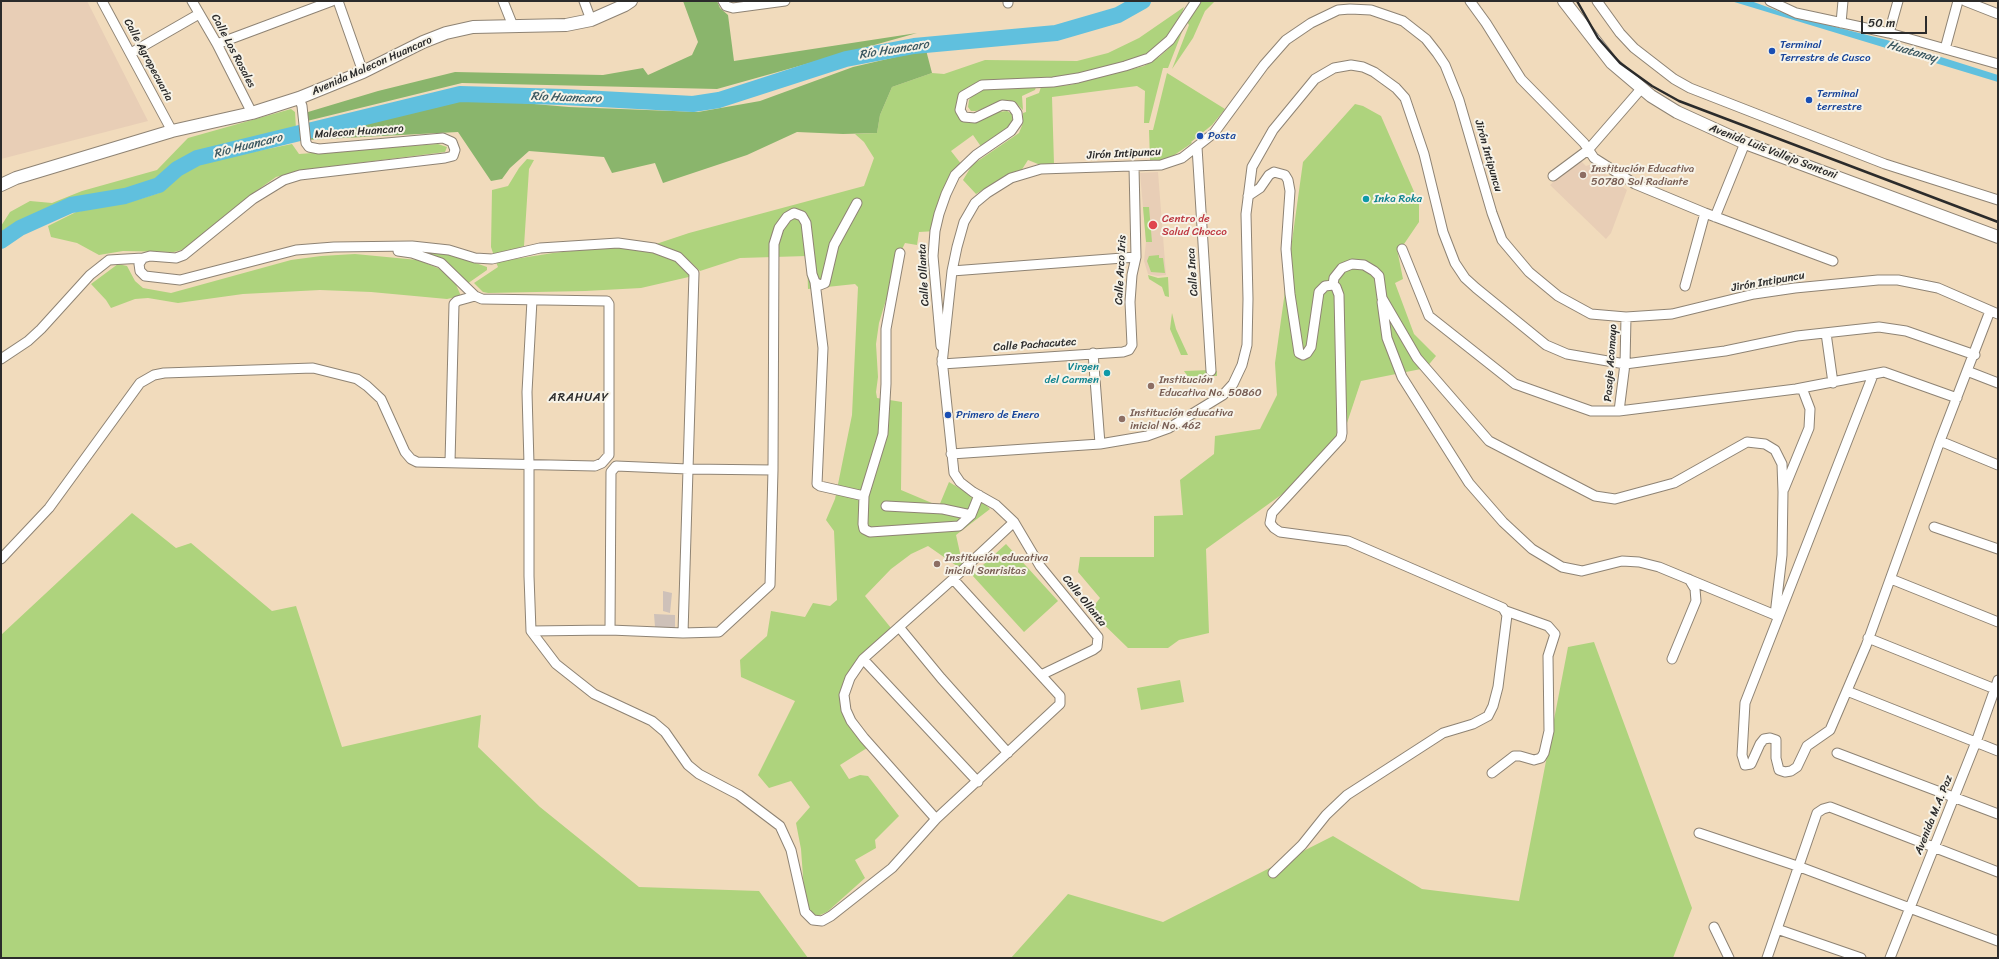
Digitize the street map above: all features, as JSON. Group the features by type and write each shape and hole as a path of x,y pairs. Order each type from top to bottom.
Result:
{"street":[{"name":"Calle Agropecuaria","path":"102,1 172,131"},
{"name":"Calle Los Rosales","path":"192,1 217,44 252,113"},
{"path":"217,44 332,1"},
{"path":"338,1 363,72"},
{"path":"503,1 513,26"},
{"path":"584,1 591,20"},
{"name":"Avenida Malecon Huancaro","path":"1,185 16,178 172,131 300,102 423,42 446,33 473,27 566,25 591,20 625,5 630,1"},
{"path":"723,1 726,6 733,8 785,1"},
{"name":"Calle Ollanta","path":"1041,675 1093,650 1097,647 1098,637 1040,566 1014,522 996,505 960,482 954,473 942,364 933,256 935,231 946,194 955,175 976,155 1011,131 1018,121 1017,113 1012,106 1002,106 975,118 964,116 960,110 963,96 982,85 1053,82 1078,78 1150,58 1170,40 1196,1"},
{"path":"1470,1 1486,23 1521,79 1584,143 1594,158 1635,184 1715,217 1832,261"},
{"name":"Avenida Luis Vallejo Santoni","path":"1564,1 1612,63 1641,89 1677,112 1745,143 1998,236"},
{"path":"1597,1 1620,33 1634,48 1674,79 1690,88 1886,164 1998,200"},
{"path":"1770,1 1785,4 1796,13 1889,34 1998,64"},
{"path":"1841,23 1843,1"},
{"path":"1889,34 1898,1"},
{"path":"1945,49 1958,1"},
{"path":"1965,1 1998,14"},
{"name":"Jirón Intipuncu","path":"942,364 952,272 964,222 975,203 998,185 1019,175 1041,169 1134,167 1173,162 1197,147 1214,133 1264,65 1286,40 1311,23 1338,10 1350,9 1371,10 1403,21 1426,39 1445,65 1459,100 1492,213 1502,240 1529,272 1558,296 1591,314 1626,317 1672,314 1754,294 1795,288 1878,280 1898,280 1938,288 1994,312"},
{"path":"131,53 199,14"},
{"path":"951,454 1100,444 1148,436 1169,428 1223,394 1233,384 1242,365 1247,345 1248,258 1245,236 1252,167 1273,130 1315,79 1334,68 1351,65 1363,67 1374,72 1396,88 1405,98 1424,154 1449,252 1465,278 1546,345 1567,354 1624,364 1725,351 1785,338 1879,327 1906,331 1975,355"},
{"path":"1553,176 1588,150 1641,89"},
{"name":"Malecon Huancaro","path":"143,258 150,256 176,258 184,255 253,199 284,180 300,175 445,158 453,156 455,150 452,142 442,138 319,149 309,147 306,143 300,102"},
{"path":"1715,217 1745,143"},
{"name":"Calle Inca","path":"1197,147 1211,371"},
{"name":"Calle Arco Iris","path":"1129,350 1132,345 1130,302 1132,275 1136,257 1134,167"},
{"path":"1248,196 1260,188 1269,175 1274,172 1286,175 1290,191 1286,249 1290,294 1299,354 1307,354 1311,347 1319,292 1325,286 1333,285"},
{"path":"815,282 820,285 825,283 834,245 857,203"},
{"path":"531,631 610,630 683,633 719,632 770,585 773,470 773,253 779,228 786,217 794,213 802,216 806,223 823,348 816,480 820,486 864,496"},
{"path":"1685,286 1705,213"},
{"path":"143,258 139,264 140,271 145,276 180,280 296,250 334,247 372,248 412,246 449,250 475,258 492,259 540,248 618,244 654,248 678,257 694,273 683,633"},
{"path":"1,559 49,508 140,383 154,375 164,373 313,368 342,374 357,379 381,399 405,452 411,459 417,462 595,466 602,463 609,455 609,304 602,299 482,299 475,296 463,287 448,269 435,261 412,253 372,248"},
{"path":"1402,249 1429,316 1516,384 1591,411 1619,411 1802,388 1884,372 1957,398"},
{"path":"900,253 886,329 886,384 883,434 864,496 864,529 870,532 960,526 971,515 979,495"},
{"path":"952,272 1136,257"},
{"path":"1,359 28,341 41,329 90,275 109,260 143,258"},
{"path":"1333,285 1334,278 1342,268 1352,264 1364,265 1379,276 1387,338 1402,377 1469,483 1503,522 1532,549 1562,567 1582,571 1622,561 1639,562 1666,570 1775,614"},
{"path":"1333,285 1336,287 1339,295 1341,438 1272,513 1270,523 1280,532 1348,541 1503,608 1506,611 1548,626 1555,634 1548,656 1549,731 1544,753 1542,758 1534,760 1514,756 1492,773"},
{"path":"450,462 454,304 457,301 475,296"},
{"path":"1382,298 1417,358 1489,441 1595,496 1615,499 1674,483 1747,442 1765,444 1775,450 1782,464 1783,492 1782,555 1773,629"},
{"path":"532,300 527,392 531,631 556,664 589,690 652,721 665,732 688,765 699,774 739,795 780,826 791,850 805,912 813,920 822,921 831,916 892,868 936,819 978,782 1060,704 1060,696 953,579"},
{"path":"1873,375 1745,703 1742,755 1745,765 1751,764 1760,744 1764,739 1770,738 1776,740 1776,758 1779,770 1785,772 1791,771 1797,767 1807,746 1830,730 1891,579 1940,441 1967,371 1994,312"},
{"name":"Pasaje Acomayo","path":"1619,411 1624,364 1626,317"},
{"path":"1826,334 1833,383"},
{"name":"Calle Pachacutec","path":"942,364 1123,352 1129,350"},
{"path":"1093,353 1100,444"},
{"path":"1967,371 1998,383"},
{"path":"1783,492 1808,428 1810,410 1802,388"},
{"path":"1940,441 1998,465"},
{"path":"610,630 611,472 616,466 773,470"},
{"path":"886,506 943,509 971,515"},
{"path":"936,819 864,738 851,721 846,710 844,695 850,678 863,659 953,579 1014,522"},
{"path":"1934,527 1998,549"},
{"path":"1672,659 1696,601 1695,589 1689,579"},
{"path":"1891,579 1998,622"},
{"path":"1273,873 1302,845 1326,814 1346,796 1443,733 1473,724 1488,716 1493,706 1498,686 1506,611"},
{"path":"899,627 941,678 1008,753"},
{"path":"1868,638 1995,689"},
{"path":"863,659 978,782"},
{"name":"Avenida M.A. Paz","path":"1890,958 1976,742 1998,680"},
{"path":"1847,691 1998,751"},
{"path":"1838,753 1998,814"},
{"path":"1767,958 1818,813 1823,809 1830,807 1998,872"},
{"path":"1699,833 1800,867 1998,941"},
{"path":"1714,927 1728,958"},
{"path":"1777,929 1861,958"}],"shaded area":[{"path":"87,1 148,121 1,159 1,2"},
{"path":"1579,159 1586,166 1592,164 1627,190 1611,233 1606,239 1550,185"},
{"name":"Centro de Salud Chocco","path":"1158,172 1166,275 1158,276 1148,274 1144,261 1146,242 1140,173"},
{"path":"663,591 672,593 670,613 663,611"},
{"path":"654,614 675,615 675,628 655,627"}],"green space":[{"path":"683,1 717,1 720,8 728,15 734,61 917,33 717,89 462,83 307,121 308,112 378,91 455,72 603,75 643,68 648,75 692,55 698,42"},
{"path":"1202,1 1215,1 1205,11 1193,38 1172,69 1189,25 1187,22"},
{"path":"1184,7 1179,21 1162,42 1147,55 1063,77 988,80 974,84 968,88 960,116 1007,111 1012,114 1013,121 1011,126 982,148 973,135 951,151 962,165 936,231 919,232 917,245 905,243 893,268 889,290 879,323 876,344 878,377 876,392 877,398 902,402 901,490 939,506 949,482 984,503 990,509 956,535 964,571 928,546 911,554 891,569 865,596 891,628 871,647 846,693 850,722 867,748 840,765 849,779 860,775 868,776 899,816 875,840 876,848 855,860 865,878 827,912 820,915 812,915 807,905 804,890 801,849 796,823 810,807 791,781 769,788 758,775 795,701 741,677 740,660 767,636 771,611 805,617 813,603 830,606 837,600 834,531 826,520 835,499 852,415 858,287 855,284 808,289 807,256 740,258 700,271 684,256 653,245 689,233 864,186 874,158 864,142 855,134 877,133 880,115 892,87 932,73 944,74 985,60 1077,61 1108,53 1139,38"},
{"path":"1184,27 1168,68 1163,68 1149,123 1144,123 1145,91 1137,86 1052,97 1054,164 1043,166 1028,160 1019,174 1004,177 976,194 963,180 972,165 1019,133 1023,123 1023,113 1026,112 1026,98 1039,93 1041,87 1070,85 1144,66 1159,57 1168,49"},
{"path":"926,50 932,73 892,87 880,115 877,133 843,134 797,132 747,155 663,183 655,163 612,173 604,157 529,151 510,168 502,179 491,181 458,132 306,140 305,135 454,101 476,99 569,107 698,112 760,101 853,67"},
{"path":"1167,73 1225,109 1212,125 1191,142 1192,143 1167,160 1150,160 1149,130 1153,130"},
{"path":"1036,87 1035,90 1022,96 1023,110 1017,104 1008,100 976,111 971,111 968,107 969,100 972,96 981,90"},
{"path":"1355,104 1363,106 1381,116 1419,203 1419,222 1404,244 1397,249 1403,279 1395,283 1414,334 1436,356 1426,368 1361,381 1345,429 1288,490 1206,549 1209,633 1179,640 1168,648 1128,648 1090,611 1100,598 1078,572 1080,557 1154,557 1154,516 1183,515 1180,480 1214,454 1215,436 1260,429 1277,395 1275,363 1303,162"},
{"path":"291,109 295,112 296,129 190,156 158,181 131,191 61,204 18,224 1,237 1,226 10,212 30,201 52,203 82,191 157,170 188,138"},
{"path":"292,144 299,154 438,144 447,147 445,152 303,170 276,177 249,196 188,248 174,252 123,251 99,255 77,243 51,237 48,226 76,212 140,199 159,193 178,176 199,163"},
{"path":"527,159 534,160 529,169 524,246 494,256 491,247 492,190 508,186 519,168"},
{"path":"1143,207 1149,207 1152,242 1146,242"},
{"path":"618,246 653,251 668,256 690,271 693,276 641,288 585,291 488,293 483,292 474,283 498,267 496,262 553,253"},
{"path":"436,249 487,267 487,270 467,284 445,260 419,252"},
{"path":"355,254 418,260 440,269 454,280 461,296 447,299 371,292 320,290 243,294 178,303 148,298 135,299 111,308 106,300 91,284 118,264 127,266 135,281 143,288 171,293 291,260"},
{"path":"1159,255 1159,258 1163,258 1165,273 1151,272 1147,261 1149,256"},
{"path":"1148,275 1158,278 1168,277 1169,297 1165,296 1162,287 1149,279"},
{"path":"1172,313 1176,329 1188,355 1181,355 1170,329"},
{"path":"1211,370 1211,372 1217,371 1217,376 1210,376 1211,383 1193,384 1184,371"},
{"path":"132,513 176,548 191,543 272,611 296,606 342,747 481,715 478,747 540,807 639,887 759,891 808,958 1,958 1,635"},
{"path":"1006,544 1058,601 1024,632 972,575"},
{"path":"1594,642 1692,908 1673,958 1011,958 1068,894 1163,922 1333,836 1422,889 1519,901 1568,647"},
{"path":"1180,680 1184,702 1141,710 1137,688"}],"water":[{"name":"Huatanay","path":"1731,1 1751,1 1792,16 1887,40 1998,75 1998,82"}],"waterway":[{"name":"Río Huancaro","path":"1,241 20,228 71,205 125,196 159,185 177,169 197,158 460,94 564,97 693,104 719,100 846,59 914,46 1056,33 1118,15 1143,1"}],"railway":[{"path":"1577,1 1598,38 1620,63 1652,86 1679,101 1998,222"}],"place":[{"name":"Terminal Terrestre de Cusco","path":"1772,51"},
{"name":"Terminal terrestre","path":"1809,100"},
{"name":"Posta","path":"1200,136"},
{"name":"Institución Educativa 50780 Sol Radiante","path":"1583,175"},
{"name":"Inka Roka","path":"1366,199"},
{"name":"Centro de Salud Chocco","path":"1153,225"},
{"name":"Virgen del Carmen","path":"1107,373"},
{"name":"Institución Educativa No. 50860","path":"1151,386"},
{"name":"Primero de Enero","path":"948,415"},
{"name":"Institución educativa inicial No. 462","path":"1122,419"},
{"name":"Institución educativa inicial Sonrisitas","path":"937,564"}],"district":[{"name":"ARAHUAY","path":"579,398"}]}
